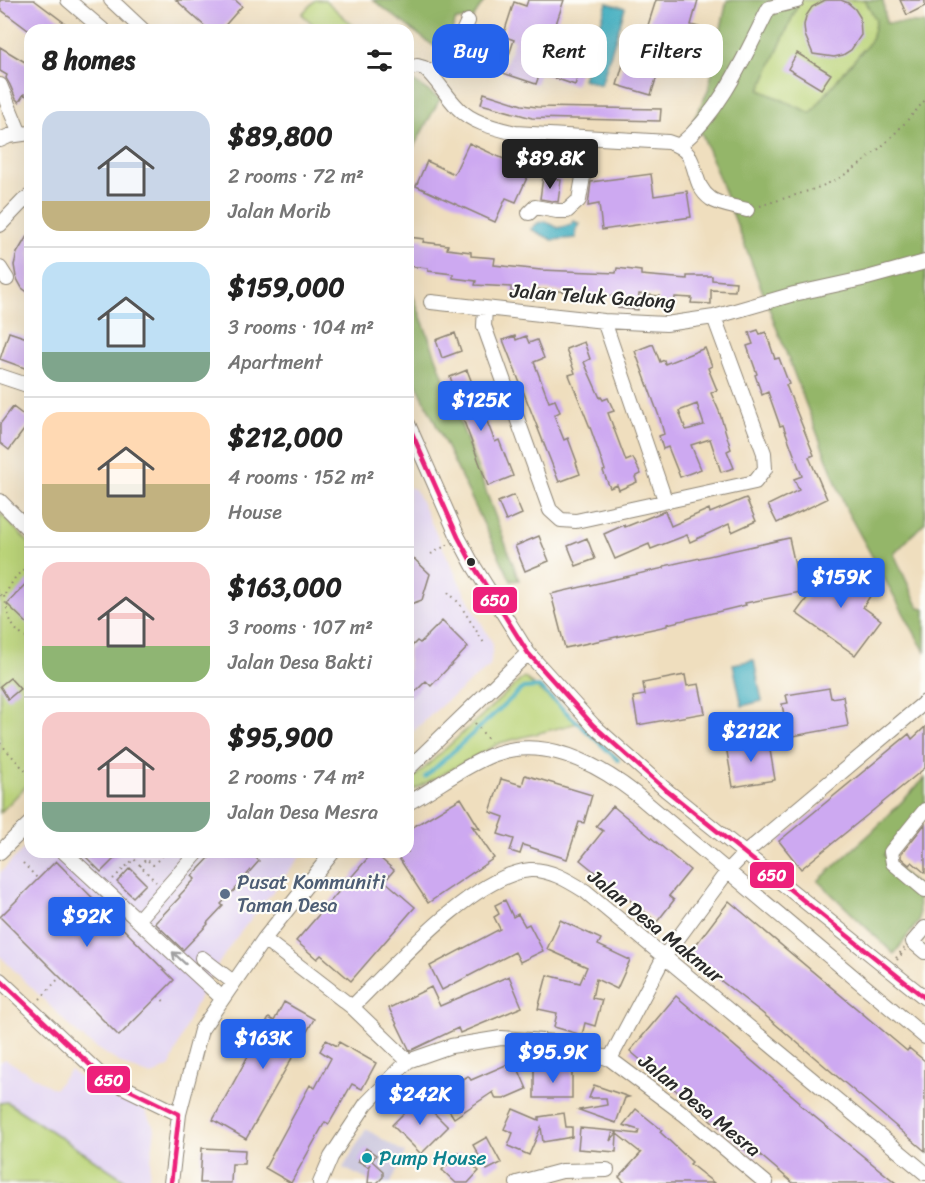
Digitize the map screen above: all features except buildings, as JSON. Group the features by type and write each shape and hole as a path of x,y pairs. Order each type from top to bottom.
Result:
{"street":[{"path":"68,0 96,24"},
{"path":"111,0 137,24"},
{"path":"680,145 710,114 743,59 769,8 797,1"},
{"path":"430,74 452,56 468,21"},
{"path":"414,68 420,66 430,74 459,110 475,120 515,133 668,142 680,145 689,154 703,191 712,200 747,210"},
{"path":"0,85 24,131"},
{"path":"0,140 24,133"},
{"path":"529,213 535,207 567,211 579,200 583,177 575,167 572,157 577,137"},
{"path":"0,225 24,200"},
{"name":"Jalan Teluk Gadong","path":"431,302 604,321 666,324 714,317 794,294 925,262"},
{"path":"485,308 484,326 550,510 561,520 576,521 755,482 765,469 765,453 714,317"},
{"path":"604,321 665,500"},
{"path":"0,376 24,384"},
{"path":"414,455 473,565 528,653 593,725 666,790 925,998"},
{"path":"0,501 24,525"},
{"path":"414,763 528,653"},
{"path":"610,1059 664,957 727,872 744,854 925,702"},
{"path":"414,799 492,755 518,748 543,749 588,764 611,775 925,1037"},
{"path":"925,810 891,852 893,863 925,890"},
{"path":"0,852 24,829"},
{"path":"70,858 222,998"},
{"path":"138,920 193,858"},
{"path":"171,1183 179,1114 201,1030 264,939 328,858"},
{"name":"Jalan Desa Makmur","path":"352,1007 428,933 470,898 497,880 532,870 564,878 585,891 925,1173"},
{"path":"925,928 913,942 925,952"},
{"path":"264,939 352,1007 408,1061"},
{"path":"201,958 233,982"},
{"path":"0,980 103,1077 179,1114"},
{"name":"Jalan Desa Mesra","path":"320,1183 331,1157 366,1104 408,1061 451,1046 501,1038 557,1042 610,1059 685,1115 766,1183"},
{"path":"517,1183 562,1171 607,1170"}],"path":[{"path":"747,210 824,185 864,162 898,132 925,100"},
{"path":"431,554 442,548"},
{"path":"24,570 16,576 2,596 11,623 18,634 24,637"},
{"path":"448,592 459,603 484,643"},
{"path":"475,724 482,732"},
{"path":"0,743 24,769"},
{"path":"140,866 146,859 153,865 160,858"},
{"path":"104,889 134,859 164,891"},
{"path":"23,862 38,879"},
{"path":"888,968 899,953 913,942"},
{"path":"31,1009 60,977"},
{"path":"158,996 165,1002"}],"shaded area":[{"path":"414,489 464,592 493,644 490,666 414,731"},
{"path":"24,848 24,858 299,858 232,943 209,978 190,1016 170,1066 151,1076 126,1066 80,1036 0,956 0,873"},
{"path":"5,1059 54,1089 70,1070 88,1084 116,1099 144,1109 155,1129 148,1183 0,1183 0,1062"},
{"path":"366,1129 405,1153 391,1183 374,1183 343,1168"}],"green space":[{"path":"315,0 325,0 351,24 313,24 302,14"},
{"path":"373,0 485,0 473,18 456,20 454,24 432,24 432,45 414,31 414,24 405,24"},
{"path":"727,0 800,0 760,90 811,113 871,41 876,20 865,0 883,0 886,23 925,23 925,522 894,554 919,608 925,609 925,652 847,511 702,134 689,129 708,91 711,78 723,78 722,24"},
{"path":"800,0 865,0 876,20 871,41 841,75 812,114 760,90"},
{"path":"414,82 440,99 414,146"},
{"path":"414,298 519,580 511,581 414,379"},
{"path":"0,513 24,538 24,788 0,813"},
{"path":"524,677 578,723 500,743 414,790 414,778"},
{"path":"925,778 925,811 884,855 918,887 919,921 894,954 818,881 872,832"},
{"path":"7,1102 125,1180 125,1183 0,1183 0,1103"}],"water":[{"path":"607,3 625,8 607,66 607,24 600,24"},
{"path":"583,78 603,78 601,85"},
{"path":"545,221 558,228 570,225 574,221 580,224 576,230 576,238 552,240 531,229"},
{"path":"754,660 762,701 742,706 733,664"}],"waterway":[{"path":"425,777 523,688 539,687 618,760"}],"transit line":[{"name":"650","path":"414,438 458,537 473,565 528,653 593,725 666,790 925,998"},
{"name":"650","path":"0,980 103,1077 179,1114 171,1183"}],"place":[{"name":"Pusat Kommuniti Taman Desa","path":"225,894"},
{"name":"Pump House","path":"367,1158"}]}
